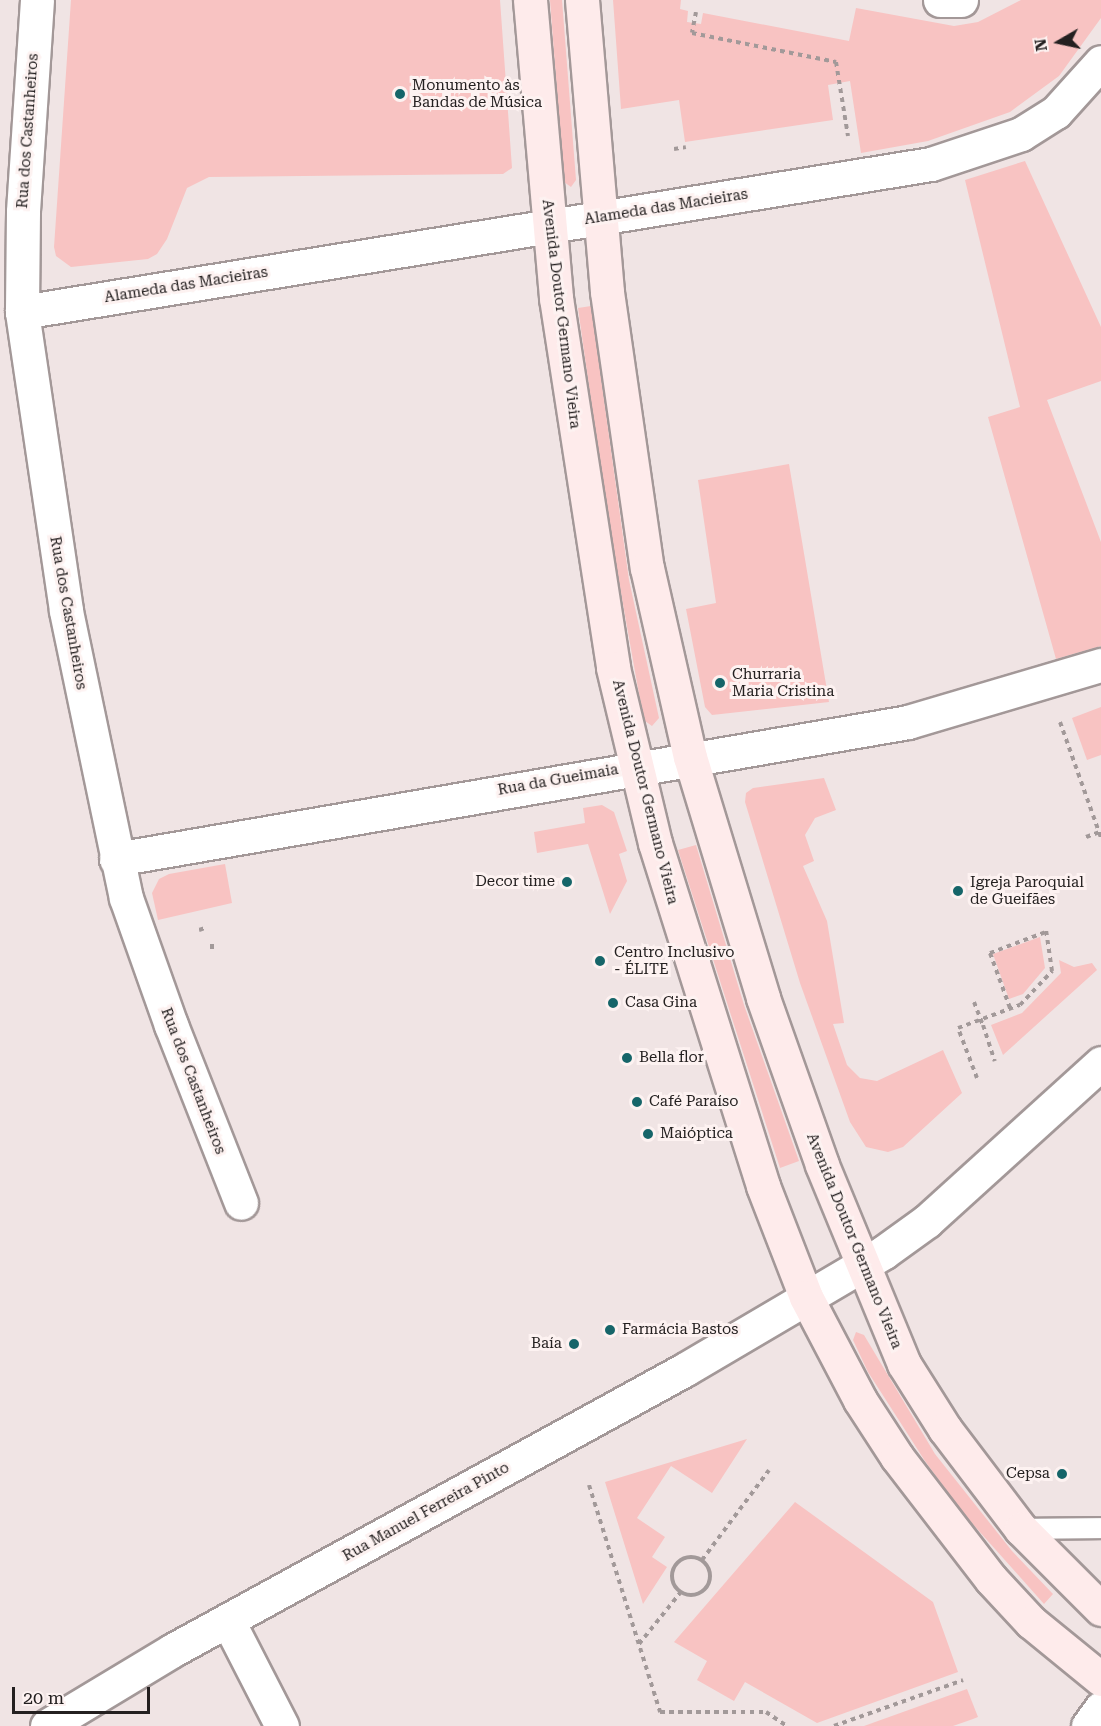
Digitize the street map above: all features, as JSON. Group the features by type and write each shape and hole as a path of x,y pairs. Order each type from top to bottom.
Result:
{"main road":[{"name":"Avenida Doutor Germano Vieira","path":"530,0 548,225 600,599 636,767 704,1004 763,1186 806,1298 860,1400 951,1530 1031,1622 1101,1679"},
{"name":"Avenida Doutor Germano Vieira","path":"582,0 599,216 647,568 690,758 763,998 861,1265 904,1364 945,1429 1021,1529 1101,1610"}],"street":[{"name":"Rua dos Castanheiros","path":"37,0 23,212 22,312 66,611 116,859 146,958 241,1203"},
{"path":"940,0 962,0"},
{"name":"Alameda das Macieiras","path":"22,312 599,216 877,175 973,152 1021,134 1056,112 1101,63"},
{"name":"Rua da Gueimaia","path":"116,859 636,767 908,722 1101,665"},
{"name":"Rua Manuel Ferreira Pinto","path":"49,1726 228,1621 684,1370 861,1265 927,1221 1101,1063"},
{"path":"228,1621 282,1726"},
{"path":"1088,1726 1101,1708"}],"lane":[{"path":"1021,1529 1101,1528"}],"path":[{"path":"696,12 692,33 836,62 845,118"},
{"path":"674,148 686,147"},
{"path":"1060,722 1101,838"},
{"path":"1086,837 1100,832"},
{"path":"977,1078 958,1028 1020,1005 1052,971 1046,931 990,953 1010,1008"},
{"path":"974,1002 995,1061"},
{"path":"702,1560 769,1470"},
{"path":"589,1485 660,1712 766,1712 787,1726"},
{"path":"682,1559 702,1560 711,1577 708,1587 700,1594 681,1593 674,1586 675,1566 682,1559"},
{"path":"639,1644 681,1593"},
{"path":"834,1726 963,1680"}],"shaded area":[{"path":"71,0 500,0 512,168 503,174 209,177 187,188 167,239 157,254 148,259 71,267 56,256 54,247"},
{"path":"550,0 562,0 576,180 571,187 564,182"},
{"path":"613,0 681,0 680,9 688,11 687,22 701,24 703,13 849,41 856,8 954,26 978,22 1021,0 1101,0 1101,18 1059,76 1010,112 928,141 861,153 850,81 828,85 833,120 685,142 679,100 621,109"},
{"path":"1025,161 1101,327 1101,381 1047,400 1101,542 1101,646 1056,659 988,417 1020,407 965,180"},
{"path":"591,306 629,580 659,718 652,726 645,721 639,694 607,514 578,308"},
{"path":"789,464 829,702 712,715 705,707 686,609 716,603 698,480"},
{"path":"1101,707 1101,755 1087,760 1072,718"},
{"path":"824,778 836,810 815,818 805,835 814,861 803,866 827,921 844,1023 833,1024 847,1065 860,1078 877,1081 943,1050 962,1093 903,1147 888,1152 866,1147 850,1122 800,983 745,802 746,793 753,788"},
{"path":"602,805 614,812 627,851 619,854 627,881 610,914 588,844 537,853 534,832 585,823 583,808"},
{"path":"696,845 744,1005 799,1161 780,1168 678,850"},
{"path":"225,864 232,903 158,920 152,893 159,879 169,874"},
{"path":"1040,937 1045,968 1023,994 1009,999 993,954"},
{"path":"1059,960 1074,967 1092,963 1097,970 1003,1055 991,1025 1022,1013 1061,973"},
{"path":"856,1332 864,1335 935,1454 1012,1551 1053,1594 1044,1604 962,1512 925,1461 868,1372 853,1340"},
{"path":"747,1439 712,1493 671,1466 637,1518 665,1537 652,1557 667,1567 643,1604 605,1482"},
{"path":"795,1502 933,1602 958,1672 817,1723 745,1682 734,1701 697,1680 707,1661 674,1642"},
{"path":"967,1689 978,1717 973,1719 953,1726 864,1726"}],"place":[{"name":"Monumento às Bandas de Música","path":"400,94"},
{"name":"Churraria Maria Cristina","path":"720,683"},
{"name":"Decor time","path":"567,882"},
{"name":"Igreja Paroquial de Gueifães","path":"958,891"},
{"name":"Centro Inclusivo - ÉLITE","path":"600,961"},
{"name":"Casa Gina","path":"613,1003"},
{"name":"Bella flor","path":"627,1058"},
{"name":"Café Paraíso","path":"637,1102"},
{"name":"Maióptica","path":"648,1134"},
{"name":"Farmácia Bastos","path":"610,1330"},
{"name":"Baía","path":"574,1344"},
{"name":"Cepsa","path":"1062,1474"}]}
